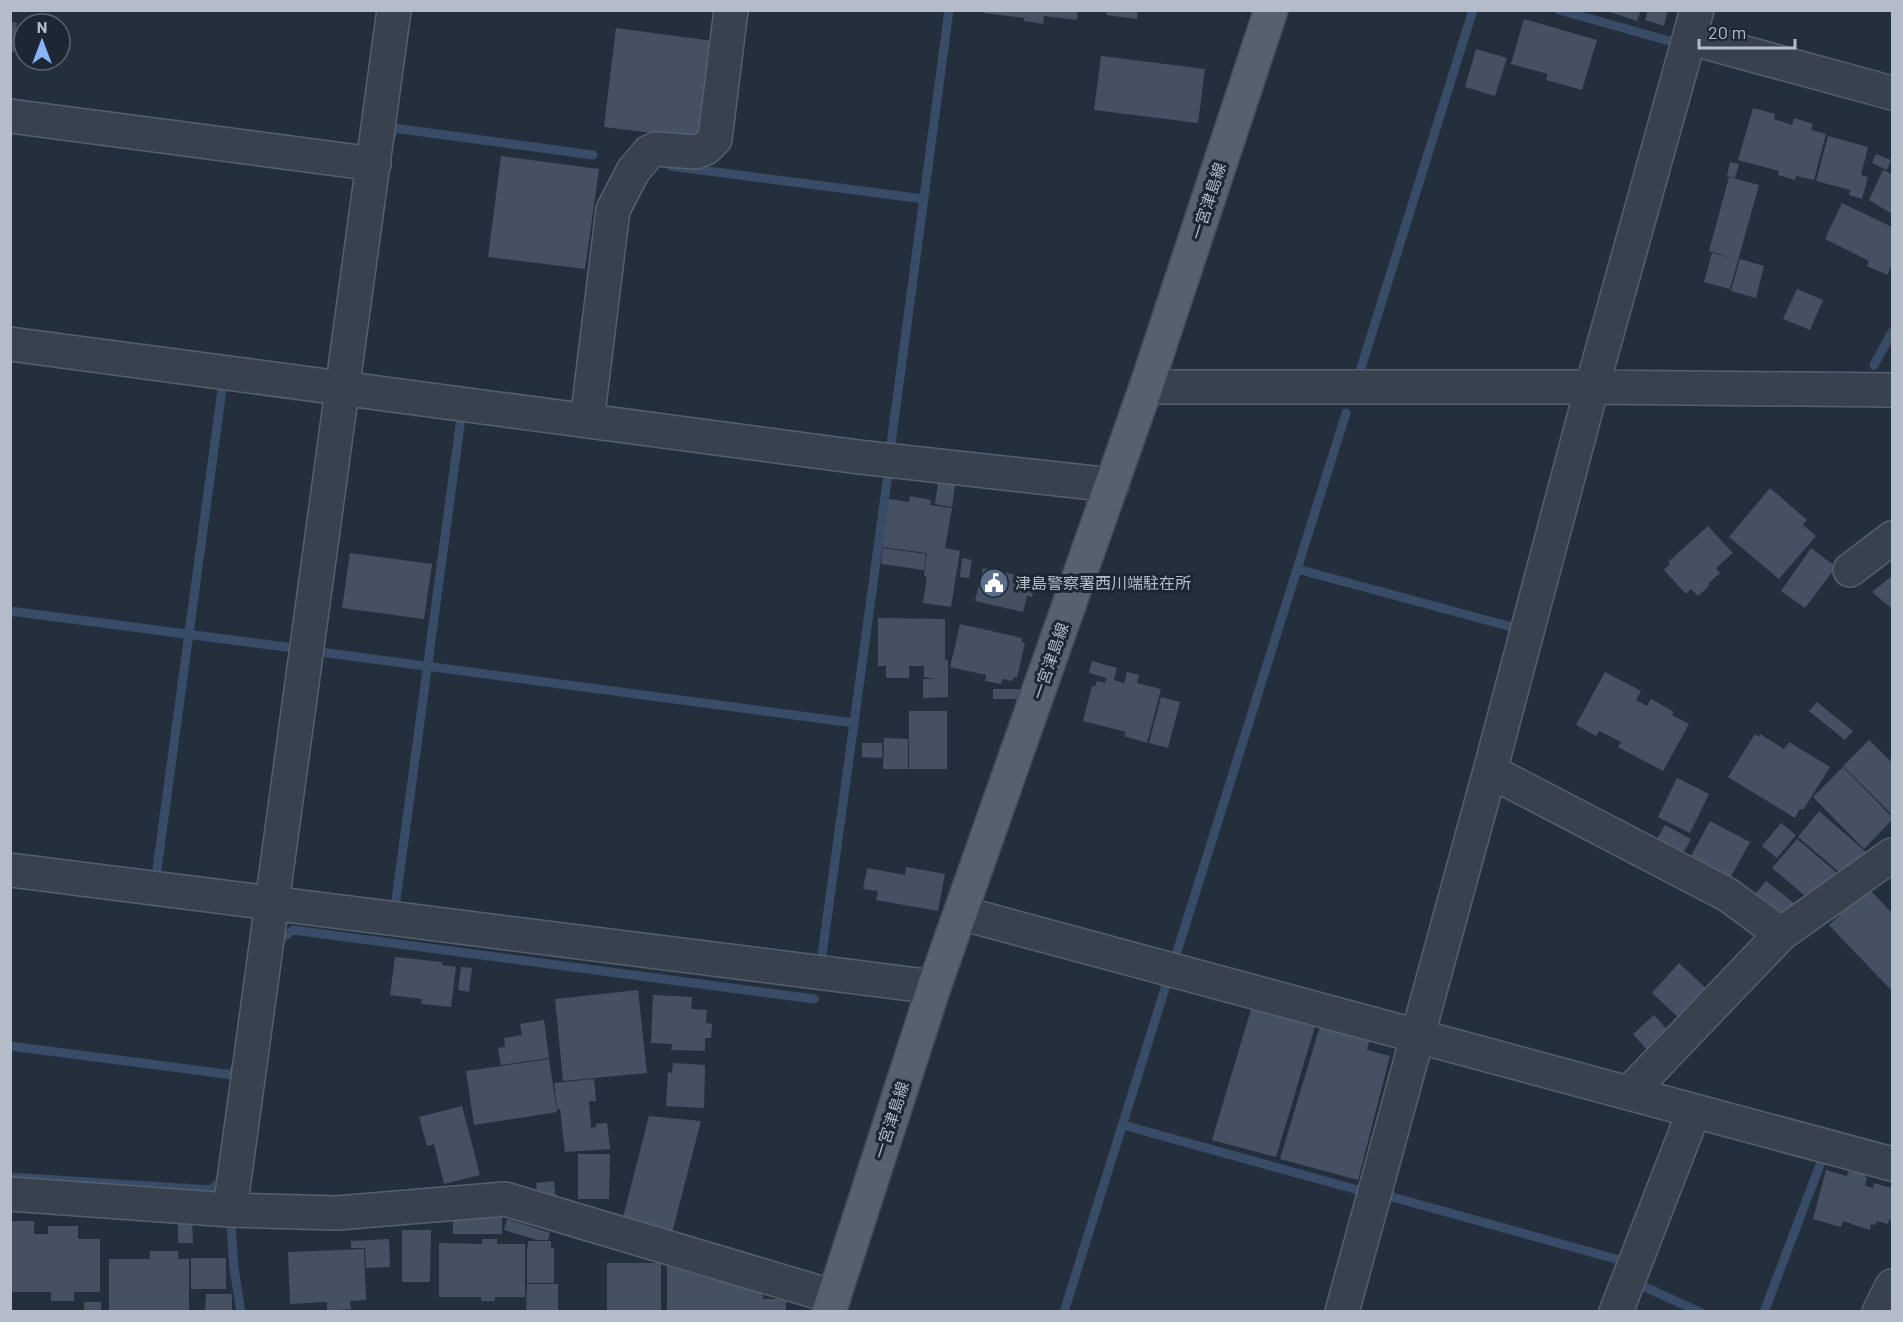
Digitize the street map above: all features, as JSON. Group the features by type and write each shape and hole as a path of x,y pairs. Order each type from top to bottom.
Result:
{"main road":[{"name":"一宮津島線","path":"831,1304 934,987 1146,387 1271,10"}],"street":[{"path":"230,1210 394,10"},
{"path":"587,422 613,210 633,171 649,152 656,149 696,152 706,148 715,139 731,10"},
{"path":"1342,1311 1491,771 1592,387 1694,24 1893,93"},
{"path":"10,116 374,164"},
{"path":"10,344 859,457 1112,485"},
{"path":"1146,387 1893,390"},
{"path":"1850,570 1893,538"},
{"path":"1491,771 1728,895 1781,934"},
{"path":"1629,1093 1781,934 1893,855"},
{"path":"10,870 934,987"},
{"path":"961,913 1893,1164"},
{"path":"1616,1311 1694,1111"},
{"path":"10,1194 230,1210 337,1213 505,1199 831,1304"},
{"path":"1879,1311 1893,1286"}],"building":[{"path":"984,10 1078,10 1077,20 1044,16 1043,24 1024,21 1024,18 984,13"},
{"path":"1107,10 1138,10 1137,19 1106,15"},
{"path":"1604,10 1641,10 1637,21"},
{"path":"1648,10 1668,10 1664,26 1645,20"},
{"path":"1524,19 1597,40 1582,90 1546,80 1548,74 1511,64"},
{"path":"10,22 12,22 12,52 10,52"},
{"path":"616,28 713,41 701,139 604,127"},
{"path":"1476,49 1507,58 1495,96 1465,87"},
{"path":"1101,56 1205,69 1198,123 1094,110"},
{"path":"1753,108 1775,114 1774,119 1792,125 1794,118 1813,124 1811,130 1826,134 1814,180 1796,176 1795,180 1778,175 1779,171 1738,160"},
{"path":"1828,136 1868,147 1861,175 1868,177 1862,199 1849,195 1850,190 1816,181"},
{"path":"1876,154 1891,160 1887,170 1872,163"},
{"path":"501,156 599,169 585,269 488,257"},
{"path":"1730,162 1739,164 1735,178 1727,176"},
{"path":"1883,170 1892,174 1892,214 1869,200"},
{"path":"1729,177 1759,185 1730,289 1704,282 1712,253 1730,257 1709,251"},
{"path":"1842,203 1892,227 1892,265 1887,275 1867,266 1869,261 1825,239"},
{"path":"1740,259 1764,266 1756,298 1731,291"},
{"path":"1797,289 1823,300 1810,330 1783,319"},
{"path":"939,475 956,478 952,507 935,504"},
{"path":"1770,488 1807,520 1803,525 1816,536 1779,579 1729,537"},
{"path":"910,496 931,500 930,505 952,508 945,548 960,551 951,607 923,603 927,577 924,576 927,553 882,547 889,499 909,502"},
{"path":"1708,526 1733,553 1716,568 1720,573 1698,596 1691,589 1686,594 1664,570 1670,564 1668,562"},
{"path":"883,548 926,554 924,570 881,564"},
{"path":"1811,548 1836,567 1805,608 1781,591"},
{"path":"350,553 432,564 424,619 342,608"},
{"path":"962,558 972,560 969,578 960,577"},
{"path":"983,568 1036,579 1032,597 1027,596 1023,612 975,601"},
{"path":"1892,576 1892,609 1872,592"},
{"path":"878,618 945,619 948,697 923,698 923,679 936,679 924,677 924,666 909,666 909,678 886,678 886,666 878,666"},
{"path":"960,624 1022,638 1022,642 1025,643 1017,678 1014,677 1012,681 1003,679 1001,684 985,681 986,675 950,667"},
{"path":"1092,661 1117,668 1114,680 1124,683 1127,672 1139,675 1137,683 1161,689 1147,743 1124,736 1126,732 1083,721 1092,686 1095,686 1097,681 1105,683 1106,678 1089,673"},
{"path":"1605,672 1641,691 1636,700 1647,706 1651,699 1674,712 1672,715 1689,724 1663,771 1618,747 1621,742 1599,731 1596,736 1576,725"},
{"path":"993,689 1021,689 1020,699 993,699"},
{"path":"1161,697 1180,702 1168,748 1149,743"},
{"path":"1817,702 1853,731 1845,740 1809,711"},
{"path":"909,711 947,711 947,769 909,769"},
{"path":"1755,734 1759,737 1760,734 1784,749 1789,742 1830,767 1803,810 1800,809 1795,818 1728,777"},
{"path":"884,738 908,739 908,769 883,769"},
{"path":"1869,740 1892,763 1892,815 1843,766"},
{"path":"862,743 882,743 882,758 862,757"},
{"path":"1843,767 1892,817 1892,820 1864,849 1813,797"},
{"path":"1677,778 1709,794 1690,833 1658,817"},
{"path":"1819,811 1866,852 1845,877 1798,837"},
{"path":"1710,821 1750,842 1729,880 1690,858"},
{"path":"1781,823 1796,835 1777,858 1762,846"},
{"path":"1665,825 1691,839 1680,859 1654,844"},
{"path":"1797,839 1836,872 1811,901 1772,868"},
{"path":"906,867 945,874 938,911 876,900 878,891 863,889 867,868 905,875"},
{"path":"1766,881 1794,903 1779,922 1751,899"},
{"path":"1868,888 1892,913 1892,991 1829,925"},
{"path":"395,957 442,962 442,965 456,967 451,1007 421,1004 422,999 390,995"},
{"path":"1679,963 1709,991 1682,1021 1652,993"},
{"path":"461,967 472,968 469,992 458,990"},
{"path":"638,990 647,1073 563,1081 555,999"},
{"path":"653,995 692,997 691,1009 707,1010 706,1023 712,1024 711,1038 705,1038 705,1051 671,1050 672,1044 651,1043"},
{"path":"1252,1006 1316,1023 1276,1157 1212,1140"},
{"path":"1654,1015 1670,1033 1649,1052 1633,1034"},
{"path":"544,1020 549,1058 501,1065 498,1048 505,1047 504,1038 522,1035 520,1024"},
{"path":"1320,1026 1370,1038 1367,1050 1390,1056 1358,1180 1280,1159"},
{"path":"549,1059 557,1112 474,1125 466,1071"},
{"path":"673,1063 705,1065 704,1108 666,1106 668,1072 672,1073"},
{"path":"594,1079 596,1101 589,1101 591,1128 596,1127 596,1124 607,1123 610,1149 565,1152 560,1109 557,1109 554,1083"},
{"path":"462,1106 480,1175 444,1184 434,1144 427,1146 419,1117"},
{"path":"649,1116 701,1121 672,1233 622,1221"},
{"path":"578,1154 610,1154 609,1199 578,1199"},
{"path":"1826,1170 1847,1176 1848,1171 1852,1170 1865,1173 1864,1176 1867,1177 1865,1186 1873,1188 1874,1183 1892,1188 1892,1221 1889,1220 1888,1224 1877,1221 1876,1225 1871,1224 1870,1230 1843,1221 1841,1227 1813,1219"},
{"path":"554,1181 556,1200 538,1201 536,1183"},
{"path":"453,1215 502,1215 502,1234 453,1234"},
{"path":"178,1219 192,1219 193,1243 178,1243"},
{"path":"507,1219 550,1233 548,1240 537,1240 504,1230"},
{"path":"10,1221 34,1221 34,1234 48,1234 48,1226 78,1226 78,1239 100,1239 100,1292 74,1292 74,1301 51,1301 51,1292 10,1292"},
{"path":"402,1230 431,1230 430,1282 402,1282"},
{"path":"389,1239 390,1267 366,1268 365,1248 351,1248 351,1241"},
{"path":"482,1239 497,1239 497,1244 525,1244 525,1297 495,1297 495,1301 481,1301 481,1297 439,1297 439,1243 482,1244"},
{"path":"528,1241 551,1241 551,1248 554,1248 554,1283 527,1283"},
{"path":"364,1249 366,1300 350,1301 351,1309 327,1311 327,1302 290,1304 288,1252"},
{"path":"150,1251 178,1251 178,1259 189,1259 189,1312 109,1312 109,1259 150,1259"},
{"path":"191,1258 226,1258 226,1289 191,1289"},
{"path":"607,1263 661,1263 661,1312 607,1312"},
{"path":"667,1266 763,1291 763,1299 786,1299 786,1312 667,1312"},
{"path":"527,1284 558,1284 558,1312 526,1312"},
{"path":"206,1294 232,1294 232,1312 205,1312"},
{"path":"84,1302 101,1302 101,1312 84,1312"}],"waterway":[{"path":"891,444 949,10"},
{"path":"1361,368 1473,10"},
{"path":"1559,10 1673,42"},
{"path":"391,137 393,128 593,155"},
{"path":"670,166 924,199"},
{"path":"1874,365 1892,332"},
{"path":"157,869 222,390"},
{"path":"1176,955 1346,413"},
{"path":"396,900 461,418"},
{"path":"320,652 854,723 888,474"},
{"path":"1297,569 1512,627"},
{"path":"10,611 293,648"},
{"path":"822,955 854,723"},
{"path":"284,937 293,930 814,999"},
{"path":"1064,1312 1167,982"},
{"path":"10,1046 234,1075 235,1067"},
{"path":"1123,1125 1358,1190"},
{"path":"1764,1312 1821,1162"},
{"path":"10,1177 211,1190 225,1177"},
{"path":"1385,1195 1623,1261"},
{"path":"231,1225 234,1269 241,1312"},
{"path":"1638,1284 1700,1312"}],"place":[{"name":"津島警察署西川端駐在所","path":"994,583"}]}
